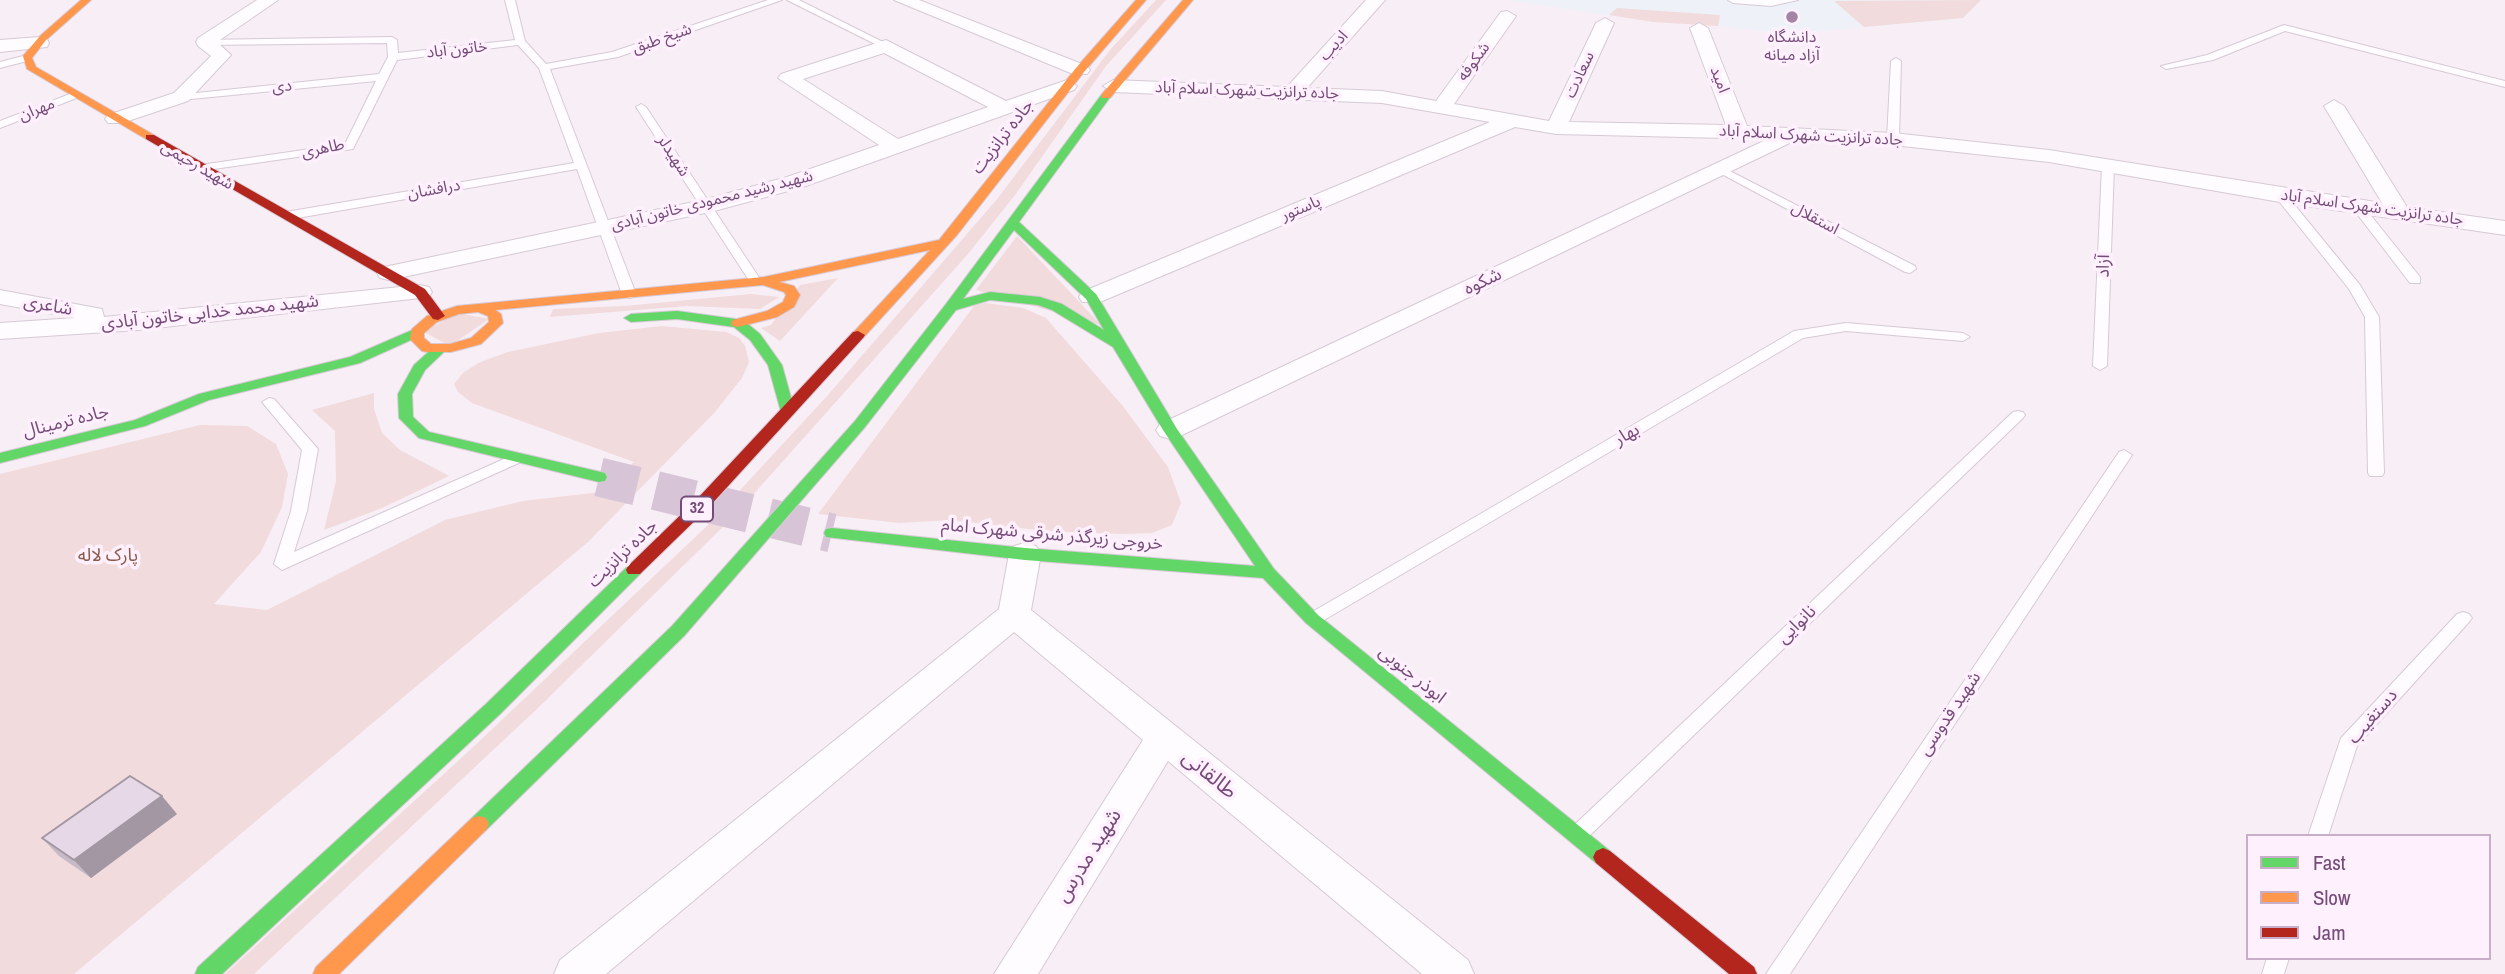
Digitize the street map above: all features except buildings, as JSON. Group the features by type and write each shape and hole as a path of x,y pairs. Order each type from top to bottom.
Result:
{"main road":[{"path":"27,58 86,0"},
{"name":"جاده ترانزیت","path":"206,974 493,709 703,503 943,243 1074,78 1141,0"},
{"path":"324,974 678,631 860,424 951,307 1113,86 1188,0"},
{"name":"شهید رحیمی","path":"27,58 32,69 115,119 420,292 438,316"},
{"name":"ابوذر جنوبی","path":"1013,223 1091,296 1170,430 1268,573 1312,619 1577,835 1730,969"},
{"path":"140,423 204,397 355,360 417,332 438,316 470,308 760,282 943,243"},
{"path":"614,320 677,315 738,323 782,310 789,304 793,295 789,289 760,282"},
{"path":"951,307 990,296 1040,301 1057,307 1121,346"},
{"path":"404,359 434,349 464,345 500,328 494,314 470,308"},
{"path":"738,323 755,337 775,365 788,412"},
{"path":"417,332 417,339 434,349"},
{"path":"434,349 419,368 405,394 406,418 424,435 599,477"},
{"path":"140,423 196,419"},
{"name":"جاده ترمینال","path":"0,458 140,423"},
{"name":"خروجی زیرگذر شرقی شهرک امام","path":"832,533 1025,554 1268,573"}],"street":[{"path":"115,119 181,97 222,55 205,42 269,0"},
{"path":"903,0 1074,78"},
{"name":"ادیب","path":"1292,93 1376,0"},
{"name":"شکوفه","path":"1441,108 1507,16"},
{"name":"سعادت","path":"1556,128 1605,23"},
{"name":"امید","path":"1699,28 1740,132"},
{"path":"0,46 40,43"},
{"path":"897,147 788,78 887,46 1005,108"},
{"name":"شهید رشید محمودی خاتون آبادی","path":"389,273 706,206 795,182 1005,108 1074,78"},
{"name":"جاده ترانزیت شهرک اسلام آباد","path":"1113,86 1382,97 1556,128 1797,133 1893,139 2049,156 2280,195 2505,228"},
{"path":"2334,106 2399,212"},
{"name":"پاستور","path":"1091,296 1511,121"},
{"name":"شکوه","path":"1170,430 1797,133"},
{"name":"شهید محمد خدایی خاتون آبادی","path":"0,331 138,322 420,292"},
{"name":"شاعری","path":"0,297 138,322"},
{"path":"575,974 1014,614 1025,554"},
{"name":"طالقانی","path":"1014,614 1453,974"},
{"name":"شهید مدرس","path":"1015,974 1163,738"}],"lane":[{"path":"510,0 520,43 544,67 629,294"},
{"name":"شیخ طبق","path":"544,67 614,55 777,0"},
{"path":"792,0 887,46"},
{"path":"1733,0 1771,3 1793,0"},
{"path":"2166,66 2209,58 2284,28 2505,84"},
{"path":"205,42 392,40 393,57"},
{"name":"خاتون آباد","path":"393,57 520,43"},
{"name":"طاهری","path":"200,168 349,147 393,57"},
{"path":"0,65 27,58"},
{"path":"1893,139 1896,61"},
{"name":"دی","path":"181,97 383,77"},
{"name":"مهران","path":"0,125 75,95"},
{"name":"شهیدلر","path":"641,107 760,282"},
{"name":"درافشان","path":"286,216 582,165"},
{"name":"آزاد","path":"2100,366 2108,166"},
{"name":"استقلال","path":"1720,169 1910,269"},
{"path":"2280,195 2355,288 2372,317 2376,473"},
{"path":"2357,206 2415,280"},
{"name":"بهار","path":"1312,619 1799,334 1846,327 1963,337"},
{"path":"269,402 310,449 299,511 282,564 518,458"},
{"name":"نانوایی","path":"1577,835 2018,415"},
{"name":"شهید قدوسی","path":"1777,974 2124,455"},
{"name":"دستغیب","path":"2319,834 2348,743 2463,618"}],"shaded area":[{"name":"دانشگاه آزاد میانه","path":"1508,0 1981,0 1963,18 1789,34 1688,22 1653,22"}],"green space":[{"path":"1156,0 1166,0 1106,66 1015,195 968,254 734,516 539,707 254,974 225,974 470,750 706,527 828,395 998,198 1110,50"},
{"path":"1981,0 1963,18 1864,27 1834,1"},
{"path":"1617,8 1720,15 1718,26 1653,22 1609,15"},
{"path":"1017,236 1101,325 976,290"},
{"path":"838,278 780,341 761,328 771,325 800,285"},
{"path":"751,294 779,297 760,309 687,306 550,317 553,309 625,306"},
{"path":"985,303 1023,308 1046,318 1122,405 1168,467 1181,503 1172,525 1152,533 1120,534 1046,531 951,520 900,523 818,514 974,306"},
{"path":"457,313 489,319 450,346 424,332"},
{"name":"پارک لاله","path":"662,326 726,332 739,338 745,346 749,362 742,378 715,412 588,542 74,974 0,974 0,474 200,425 247,426 276,444 288,474 282,507 261,552 214,604 267,610 445,520 523,501 601,492 634,462 472,403 458,392 454,384 463,373 478,363 508,352 599,333"},
{"path":"374,393 374,409 382,433 400,450 449,476 382,508 324,530 336,481 335,431 312,410"}],"tunnel":[{"path":"599,477 832,533"}],"traffic: fast":[{"path":"479,824 678,631 860,424 951,307 1106,96"},
{"path":"1013,223 1091,297 1170,430 1268,573 1312,619 1603,857"},
{"path":"951,307 990,296 1040,301 1057,307 1116,343"},
{"path":"631,318 677,315 738,323 755,337 775,365 788,412"},
{"path":"0,458 140,423 204,397 355,360 417,332"},
{"path":"440,349 419,368 405,394 406,418 424,435 599,477"},
{"path":"832,533 1025,554 1268,573"},
{"path":"206,974 493,709 634,570"}],"traffic: slow":[{"path":"86,0 43,38 27,58 32,69 150,137"},
{"path":"858,335 953,232 1080,70 1141,0"},
{"path":"1106,96 1188,0"},
{"path":"470,308 764,281 943,243"},
{"path":"738,323 772,314 789,304 793,295 789,289 764,281"},
{"path":"480,308 494,314 496,323 476,341 451,348 427,348 417,339 417,332 432,319 457,310 480,308"},
{"path":"324,974 479,824"}],"traffic: jam":[{"path":"150,137 420,292 438,316"},
{"path":"634,570 703,503 858,335"},
{"path":"1603,857 1746,974"}],"place":[{"name":"دانشگاه آزاد میانه","path":"1792,17"}]}
